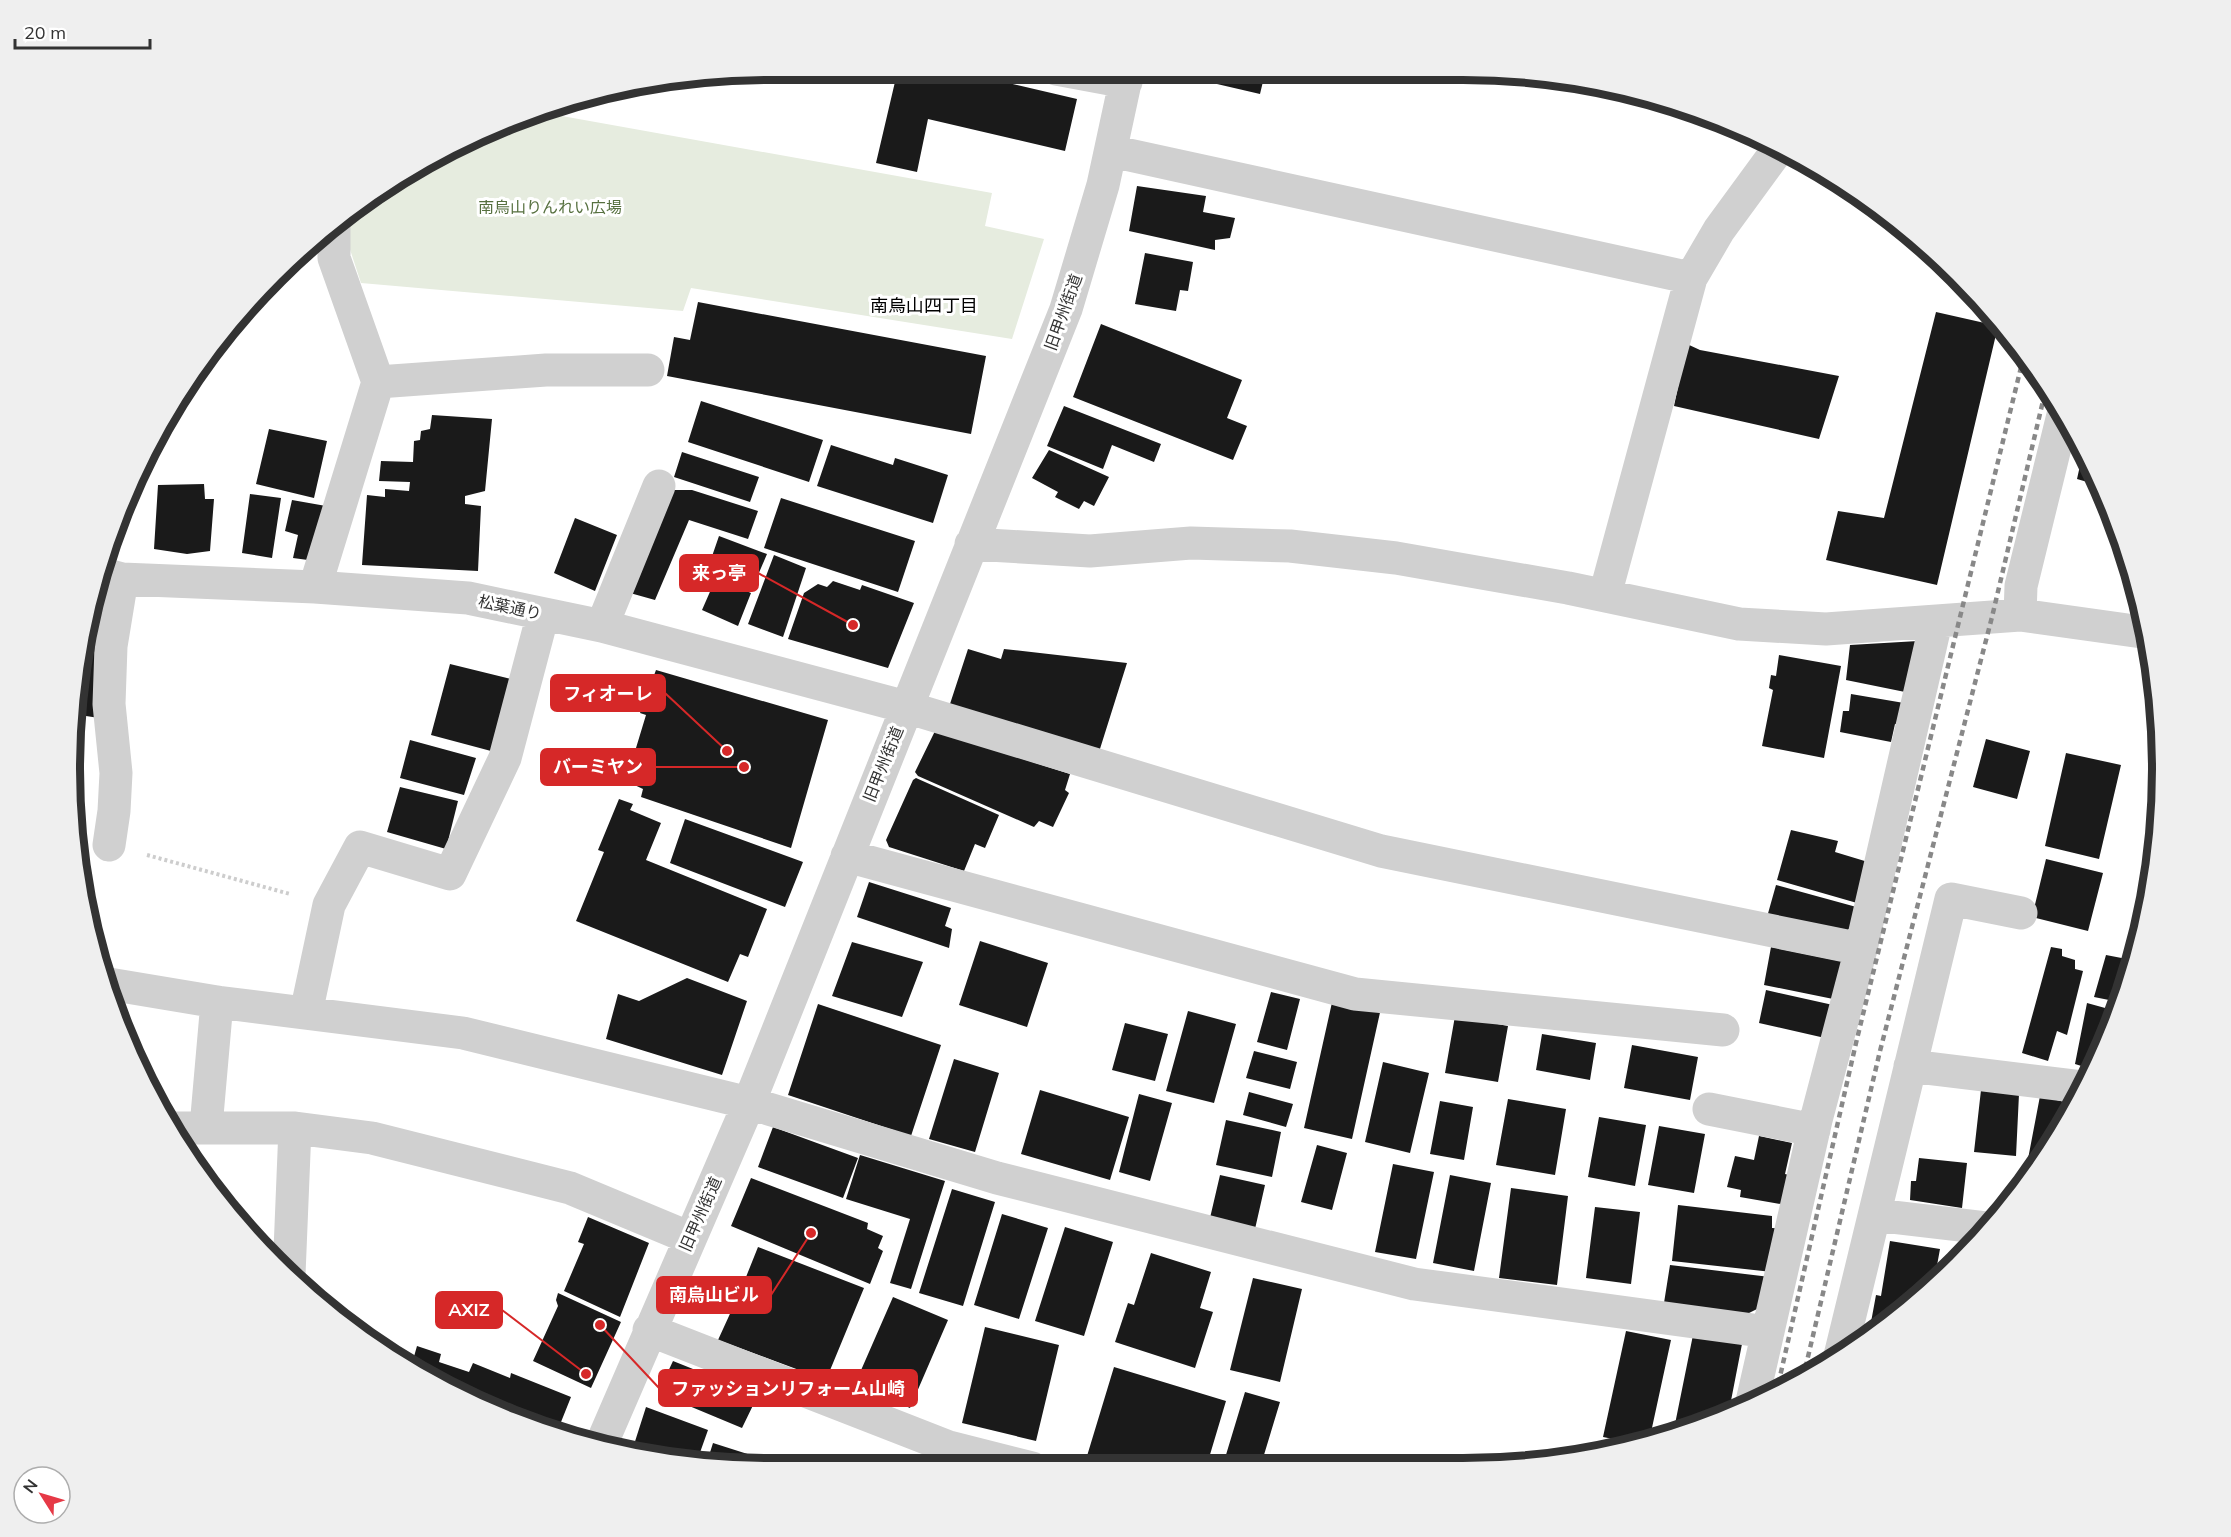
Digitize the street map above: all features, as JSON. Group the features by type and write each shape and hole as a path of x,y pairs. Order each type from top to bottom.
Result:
{"street":[{"name":"旧甲州街道","path":"604,1437 749,1103 1066,309 1111,151 1126,80"},
{"path":"1111,151 1691,278"},
{"path":"1605,595 1691,278 1719,230 1774,155"},
{"path":"315,587 378,382 334,258 334,234"},
{"path":"378,382 546,370 648,370"},
{"path":"2020,615 2021,586 2060,426"},
{"path":"602,626 659,486"},
{"path":"971,544 1090,550 1191,543 1290,546 1396,558 1605,595 1740,624 1826,629 2020,615 2137,631"},
{"path":"108,845 114,811 116,773 109,704 112,576"},
{"name":"松葉通り","path":"112,576 468,598 602,626 906,707 1381,851 1861,949"},
{"path":"306,1013 329,905 360,847 450,874 505,758 543,614"},
{"path":"1754,1392 1814,1130 1861,949 1936,622"},
{"path":"847,856 1355,993 1723,1030"},
{"path":"1843,1342 1951,899 2021,913"},
{"path":"114,985 217,1002 463,1033 749,1103 998,1178 1414,1284 1768,1332"},
{"path":"207,1127 217,1002"},
{"path":"1910,1066 2073,1086"},
{"path":"1709,1109 1814,1130"},
{"path":"181,1128 295,1128 372,1138 570,1188 690,1238"},
{"path":"289,1264 295,1128"},
{"path":"1875,1215 1977,1227"},
{"path":"649,1330 949,1447 992,1458"}],"path":[{"path":"108,845 329,905"}],"green space":[{"name":"南烏山りんれい広場","path":"553,114 992,193 985,226 1044,239 1012,339 691,288 683,311 361,283 343,228 386,196 424,172 505,132"}],"building":[{"path":"895,80 996,80 1077,99 1065,151 928,119 917,172 876,163"},
{"path":"1200,80 1263,80 1260,94"},
{"path":"1137,186 1206,196 1203,212 1235,218 1230,238 1215,240 1215,250 1129,231"},
{"path":"1145,253 1193,262 1188,291 1180,290 1176,311 1135,304"},
{"path":"698,302 986,356 971,434 667,376 674,337 690,340"},
{"path":"1936,312 1989,324 1996,333 1937,585 1826,560 1838,511 1884,518"},
{"path":"1101,324 1242,380 1227,418 1247,426 1233,460 1073,397"},
{"path":"1687,344 1700,350 1839,376 1819,439 1674,406"},
{"path":"701,401 823,440 809,482 688,442"},
{"path":"1064,406 1161,444 1154,462 1112,445 1103,469 1047,446"},
{"path":"432,415 492,419 485,491 465,496 465,504 481,506 478,571 362,565 367,495 385,497 385,489 409,491 410,482 379,481 381,461 413,462 414,441 420,440 421,431 430,429"},
{"path":"269,429 327,441 314,498 256,484"},
{"path":"831,445 893,465 895,458 948,475 933,523 817,486"},
{"path":"1049,450 1109,477 1094,506 1084,501 1079,509 1055,497 1058,492 1032,478"},
{"path":"682,452 759,477 750,502 674,477"},
{"path":"2080,464 2089,482 2077,479"},
{"path":"204,484 205,499 214,499 210,551 187,554 154,549 158,485"},
{"path":"673,490 692,490 758,511 748,539 689,520 655,600 630,593"},
{"path":"250,494 281,498 272,558 242,553"},
{"path":"781,498 915,541 898,592 764,548"},
{"path":"292,500 326,506 308,560 293,558 298,535 285,531"},
{"path":"575,518 617,535 595,591 554,573"},
{"path":"719,536 767,554 758,575 749,573 746,580 709,565"},
{"path":"774,555 806,568 783,637 748,624"},
{"path":"716,578 751,593 738,626 702,610"},
{"path":"833,581 860,590 862,585 914,603 888,668 788,639 804,593 818,584 827,587"},
{"path":"1918,641 1910,693 1846,680 1850,645"},
{"path":"91,643 101,644 99,718 82,715"},
{"path":"968,649 1001,659 1004,649 1127,663 1099,752 949,707"},
{"path":"1779,655 1841,666 1824,758 1762,746 1773,690 1769,688 1771,675 1776,676"},
{"path":"450,664 511,679 491,751 431,735"},
{"path":"656,670 828,720 791,848 641,797 643,789 626,781 646,715 640,713"},
{"path":"1851,694 1904,703 1900,725 1895,724 1891,742 1840,732 1843,711 1849,711"},
{"path":"935,731 1070,774 1065,790 1069,793 1053,827 1039,821 1034,827 918,776 915,772"},
{"path":"1986,739 2030,751 2017,799 1973,787"},
{"path":"410,740 476,758 464,795 400,778"},
{"path":"2066,753 2121,765 2099,859 2045,846"},
{"path":"916,778 999,815 985,848 975,844 964,871 889,847 886,840 913,780"},
{"path":"400,787 458,801 446,849 387,832"},
{"path":"619,799 633,804 630,810 661,823 646,860 767,909 748,957 740,954 728,982 576,921 604,852 598,850"},
{"path":"685,819 803,862 785,907 670,863"},
{"path":"1791,830 1838,841 1835,852 1868,862 1857,903 1777,880"},
{"path":"2046,859 2103,873 2088,931 2032,917"},
{"path":"869,882 951,908 945,926 952,929 949,948 857,917"},
{"path":"1776,885 1860,908 1853,940 1767,917"},
{"path":"980,941 1048,963 1027,1027 959,1005"},
{"path":"852,942 923,962 902,1017 832,996"},
{"path":"1771,947 1850,963 1843,1001 1764,985"},
{"path":"2051,947 2062,949 2062,956 2075,960 2075,969 2083,971 2067,1035 2057,1031 2048,1061 2022,1053"},
{"path":"2106,955 2125,959 2111,1000 2094,997"},
{"path":"687,978 747,1001 722,1075 606,1039 618,994 639,1001"},
{"path":"1766,990 1833,1005 1825,1038 1759,1023"},
{"path":"1271,992 1300,999 1287,1050 1257,1042"},
{"path":"1333,998 1381,1008 1352,1139 1304,1128"},
{"path":"2087,1003 2108,1009 2083,1067 2075,1064"},
{"path":"818,1004 941,1045 911,1136 788,1095"},
{"path":"1188,1011 1236,1024 1214,1103 1166,1091"},
{"path":"1455,1016 1508,1026 1498,1082 1445,1073"},
{"path":"1125,1023 1168,1034 1155,1081 1112,1070"},
{"path":"1542,1034 1596,1043 1590,1080 1536,1070"},
{"path":"1632,1045 1698,1057 1690,1100 1624,1088"},
{"path":"1254,1051 1297,1062 1290,1089 1246,1078"},
{"path":"954,1059 999,1073 975,1152 929,1139"},
{"path":"1383,1062 1429,1073 1410,1153 1365,1142"},
{"path":"1040,1090 1129,1117 1110,1180 1021,1154"},
{"path":"1981,1090 2019,1094 2016,1156 1974,1152"},
{"path":"1249,1092 1293,1104 1286,1127 1243,1115"},
{"path":"1139,1094 1172,1103 1150,1181 1119,1172"},
{"path":"2040,1096 2065,1102 2035,1151 2028,1159"},
{"path":"1508,1099 1566,1109 1555,1175 1496,1165"},
{"path":"1440,1101 1473,1107 1464,1160 1430,1154"},
{"path":"1599,1117 1646,1125 1635,1186 1588,1177"},
{"path":"1226,1120 1281,1132 1272,1177 1216,1165"},
{"path":"1659,1126 1705,1134 1694,1193 1648,1185"},
{"path":"773,1127 858,1158 843,1198 758,1167"},
{"path":"1759,1136 1792,1143 1785,1174 1793,1176 1786,1205 1740,1197 1741,1190 1727,1187 1735,1156 1754,1160"},
{"path":"1317,1145 1347,1153 1332,1210 1301,1202"},
{"path":"860,1155 945,1181 911,1289 890,1283 910,1219 846,1199"},
{"path":"1919,1158 1967,1163 1962,1208 1910,1200 1911,1181 1916,1181"},
{"path":"1393,1164 1434,1172 1416,1259 1375,1252"},
{"path":"1220,1175 1265,1185 1255,1229 1210,1218"},
{"path":"1450,1175 1491,1183 1474,1271 1433,1263"},
{"path":"751,1178 868,1223 867,1229 883,1236 878,1248 883,1251 870,1284 731,1226"},
{"path":"1511,1188 1568,1196 1557,1285 1499,1278"},
{"path":"952,1189 995,1202 963,1306 919,1293"},
{"path":"1678,1205 1772,1216 1772,1228 1785,1229 1772,1272 1672,1261"},
{"path":"1595,1207 1640,1212 1631,1284 1586,1278"},
{"path":"1002,1214 1048,1228 1019,1319 974,1305"},
{"path":"588,1217 649,1243 620,1317 564,1291 584,1244 578,1242"},
{"path":"1065,1227 1113,1242 1084,1336 1035,1321"},
{"path":"1890,1241 1940,1249 1936,1269 1871,1323 1876,1295 1881,1296"},
{"path":"758,1247 864,1288 826,1380 718,1340 734,1305 727,1300 736,1279 744,1282"},
{"path":"1151,1253 1211,1272 1200,1308 1213,1312 1195,1368 1115,1342 1128,1303 1134,1305"},
{"path":"1670,1265 1770,1277 1761,1307 1745,1315 1664,1303"},
{"path":"1253,1278 1302,1289 1280,1382 1230,1370"},
{"path":"558,1293 621,1322 591,1388 533,1361 558,1306 556,1300"},
{"path":"893,1297 948,1320 910,1408 855,1384"},
{"path":"985,1327 1059,1345 1036,1441 962,1423"},
{"path":"1626,1331 1671,1340 1651,1431 1616,1440 1603,1437"},
{"path":"1693,1335 1742,1344 1731,1403 1675,1424"},
{"path":"417,1346 441,1354 439,1362 469,1372 473,1363 510,1378 511,1373 571,1397 560,1425 505,1405 413,1358"},
{"path":"673,1361 758,1395 742,1428 658,1393"},
{"path":"1114,1367 1226,1401 1209,1458 1094,1458 1087,1456"},
{"path":"1245,1392 1280,1402 1263,1458 1225,1458"},
{"path":"646,1407 708,1430 700,1454 634,1444"},
{"path":"713,1443 758,1458 723,1456 709,1455"}],"railway":[{"path":"1779,1380 1856,1043 2021,366"},
{"path":"1806,1366 1880,1051 1992,617 2043,399"}],"place":[{"name":"来っ亭","path":"853,625"},
{"name":"フィオーレ","path":"727,751"},
{"name":"バーミヤン","path":"744,767"},
{"name":"南烏山ビル","path":"811,1233"},
{"name":"ファッションリフォーム山崎","path":"600,1325"},
{"name":"AXIZ","path":"586,1374"}],"district":[{"name":"南烏山四丁目","path":"924,306"}]}
